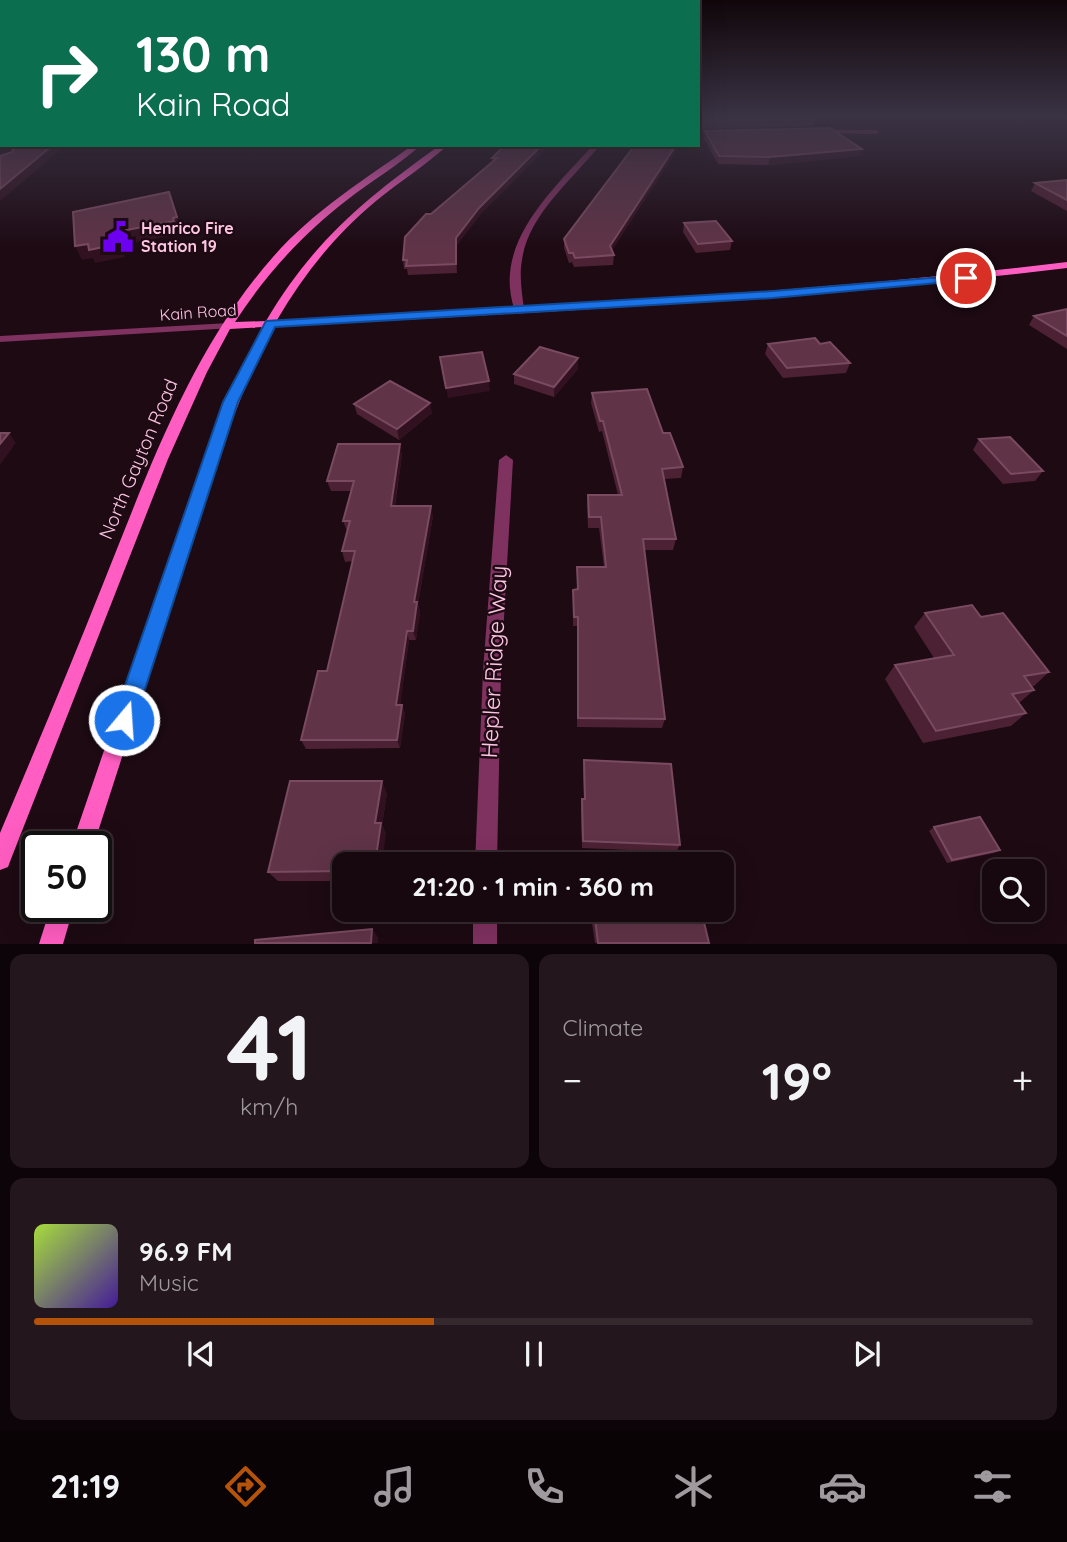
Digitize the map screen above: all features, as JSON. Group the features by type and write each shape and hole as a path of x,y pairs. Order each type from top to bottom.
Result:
{"main road":[{"name":"North Gayton Road","path":"0,859 167,447 194,387 229,326 276,260 305,230 398,160"},
{"path":"87,831 230,402 290,290 327,242 376,198 425,160"},
{"name":"Kain Road","path":"229,326 887,286 1067,265"},
{"path":"51,943 58,922"}],"street":[{"path":"519,309 515,275 519,248 529,227 585,160"},
{"name":"Kain Road","path":"0,339 229,326"},
{"name":"Hepler Ridge Way","path":"486,852 492,671 506,460"},
{"path":"485,922 485,943"}],"building":[{"path":"0,160 35,160 0,189"},
{"path":"495,160 527,160 479,208 456,238 456,264 406,266 407,260 403,260 405,237 426,214 431,214"},
{"path":"624,160 666,160 610,246 614,255 575,258 573,253 569,253 564,239"},
{"path":"1067,180 1067,200 1035,183"},
{"path":"169,192 177,217 173,218 174,221 116,232 118,244 89,250 88,244 75,246 73,212"},
{"path":"716,221 732,241 698,244 684,223"},
{"path":"1067,309 1067,336 1034,316"},
{"path":"815,338 820,344 830,342 850,363 787,368 768,344"},
{"path":"540,347 578,358 554,387 514,374"},
{"path":"482,352 489,381 446,388 440,357"},
{"path":"390,381 430,403 397,429 354,404"},
{"path":"647,389 663,433 670,433 683,467 662,469 676,539 643,539 665,719 578,718 578,617 574,617 573,590 578,589 577,567 606,567 601,517 589,517 588,495 622,495 603,421 600,421 592,393"},
{"path":"0,433 9,433 0,444"},
{"path":"1010,437 1043,471 1011,474 979,439"},
{"path":"338,444 400,444 391,506 431,506 414,602 417,602 413,631 407,631 396,705 402,705 397,740 301,740 318,671 327,671 355,551 342,551 350,521 343,521 354,481 327,481"},
{"path":"972,605 981,617 1003,613 1049,672 1024,676 1034,690 1012,694 1026,713 936,731 895,665 954,655 925,613"},
{"path":"584,760 671,764 680,845 583,841"},
{"path":"290,781 382,781 375,823 381,823 377,852 332,852 332,871 268,872"},
{"path":"980,817 1000,850 952,860 934,827"},
{"path":"595,922 704,922 709,943 598,943"},
{"path":"372,929 371,943 255,943 255,940"}],"place":[{"name":"Henrico Fire Station 19","path":"118,237"}],"route":[{"path":"124,720 230,402 270,324 773,294 966,278"}]}
